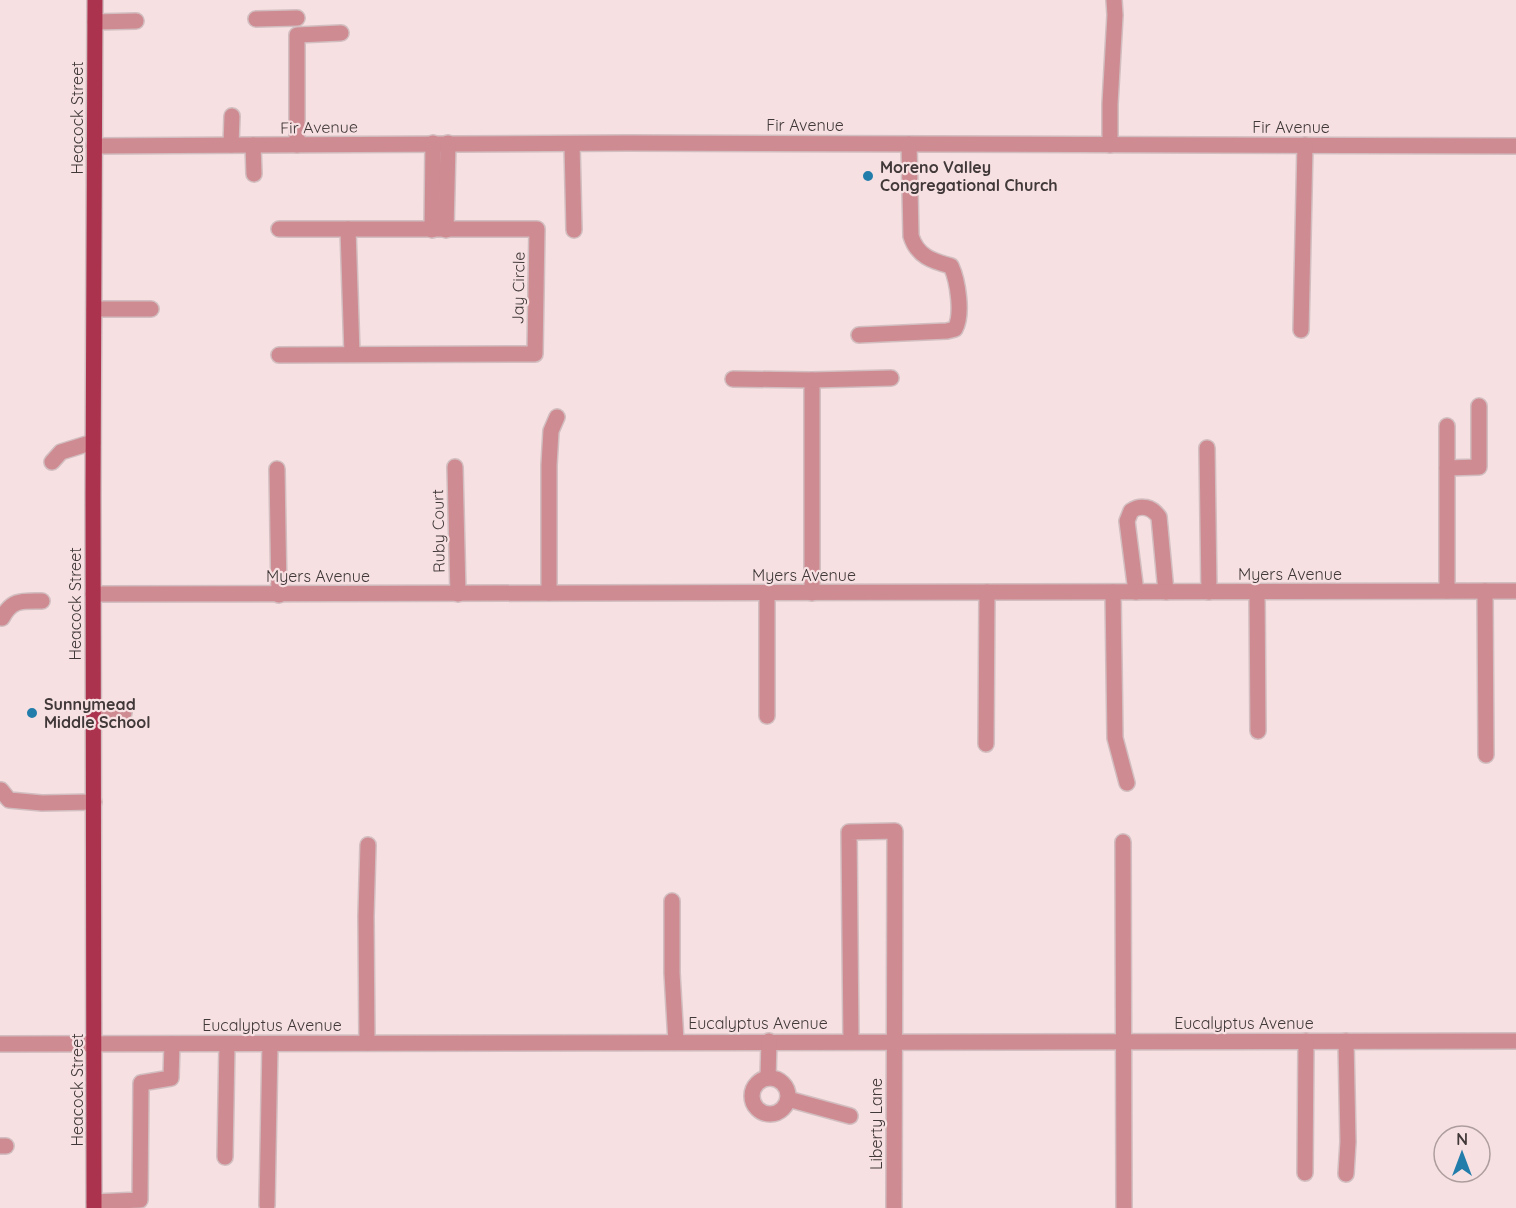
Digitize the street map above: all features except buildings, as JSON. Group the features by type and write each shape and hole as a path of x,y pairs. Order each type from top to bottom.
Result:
{"main road":[{"name":"Heacock Street","path":"94,1205 95,0"}],"street":[{"path":"1110,145 1114,0"},
{"path":"256,19 297,18"},
{"path":"95,22 136,21"},
{"path":"297,145 297,35 341,33"},
{"path":"231,145 232,116"},
{"path":"439,230 440,143"},
{"name":"Fir Avenue","path":"94,146 440,143 1516,146"},
{"path":"572,144 574,230"},
{"path":"859,335 947,332 955,330 957,324 958,292 951,266 931,261 914,248 911,236 909,144"},
{"path":"252,145 254,174"},
{"path":"1301,330 1305,145"},
{"name":"Jay Circle","path":"279,230 537,229 535,354 279,355"},
{"path":"348,230 352,354"},
{"path":"94,309 151,309"},
{"path":"734,379 891,378"},
{"path":"812,380 812,593"},
{"path":"1447,468 1479,467 1479,406"},
{"path":"549,593 549,465 551,431 557,417"},
{"path":"1447,426 1447,591"},
{"path":"52,462 61,453 93,442"},
{"path":"1207,448 1209,592"},
{"name":"Ruby Court","path":"455,467 458,594"},
{"path":"277,469 279,595"},
{"path":"1136,592 1127,521 1131,511 1141,507 1149,508 1159,517 1166,592"},
{"path":"1485,591 1486,755"},
{"name":"Myers Avenue","path":"93,594 1516,591"},
{"path":"986,744 987,592"},
{"path":"1113,592 1115,738 1127,783"},
{"path":"1257,592 1258,731"},
{"path":"767,593 767,716"},
{"path":"2,618 7,608 17,602 42,602"},
{"path":"93,713 124,713"},
{"path":"1,790 9,800 42,803 94,802"},
{"name":"Liberty Lane","path":"851,1041 849,832 895,831 894,1208"},
{"path":"1123,842 1124,1208"},
{"path":"367,1043 368,845"},
{"path":"672,902 672,973 676,1042"},
{"path":"768,1078 769,1041"},
{"path":"1305,1173 1306,1041"},
{"path":"1346,1041 1348,1142 1346,1174"},
{"name":"Eucalyptus Avenue","path":"0,1044 1516,1041"},
{"path":"94,1205 140,1204 141,1083 171,1078 172,1044"},
{"path":"225,1157 226,1044"},
{"path":"267,1205 270,1044"},
{"path":"768,1078 783,1083 788,1099 782,1109 765,1113 756,1106 752,1095 757,1084 768,1078"},
{"path":"788,1099 850,1116"}],"place":[{"name":"Moreno Valley Congregational Church","path":"868,176"},
{"name":"Sunnymead Middle School","path":"32,713"}]}
